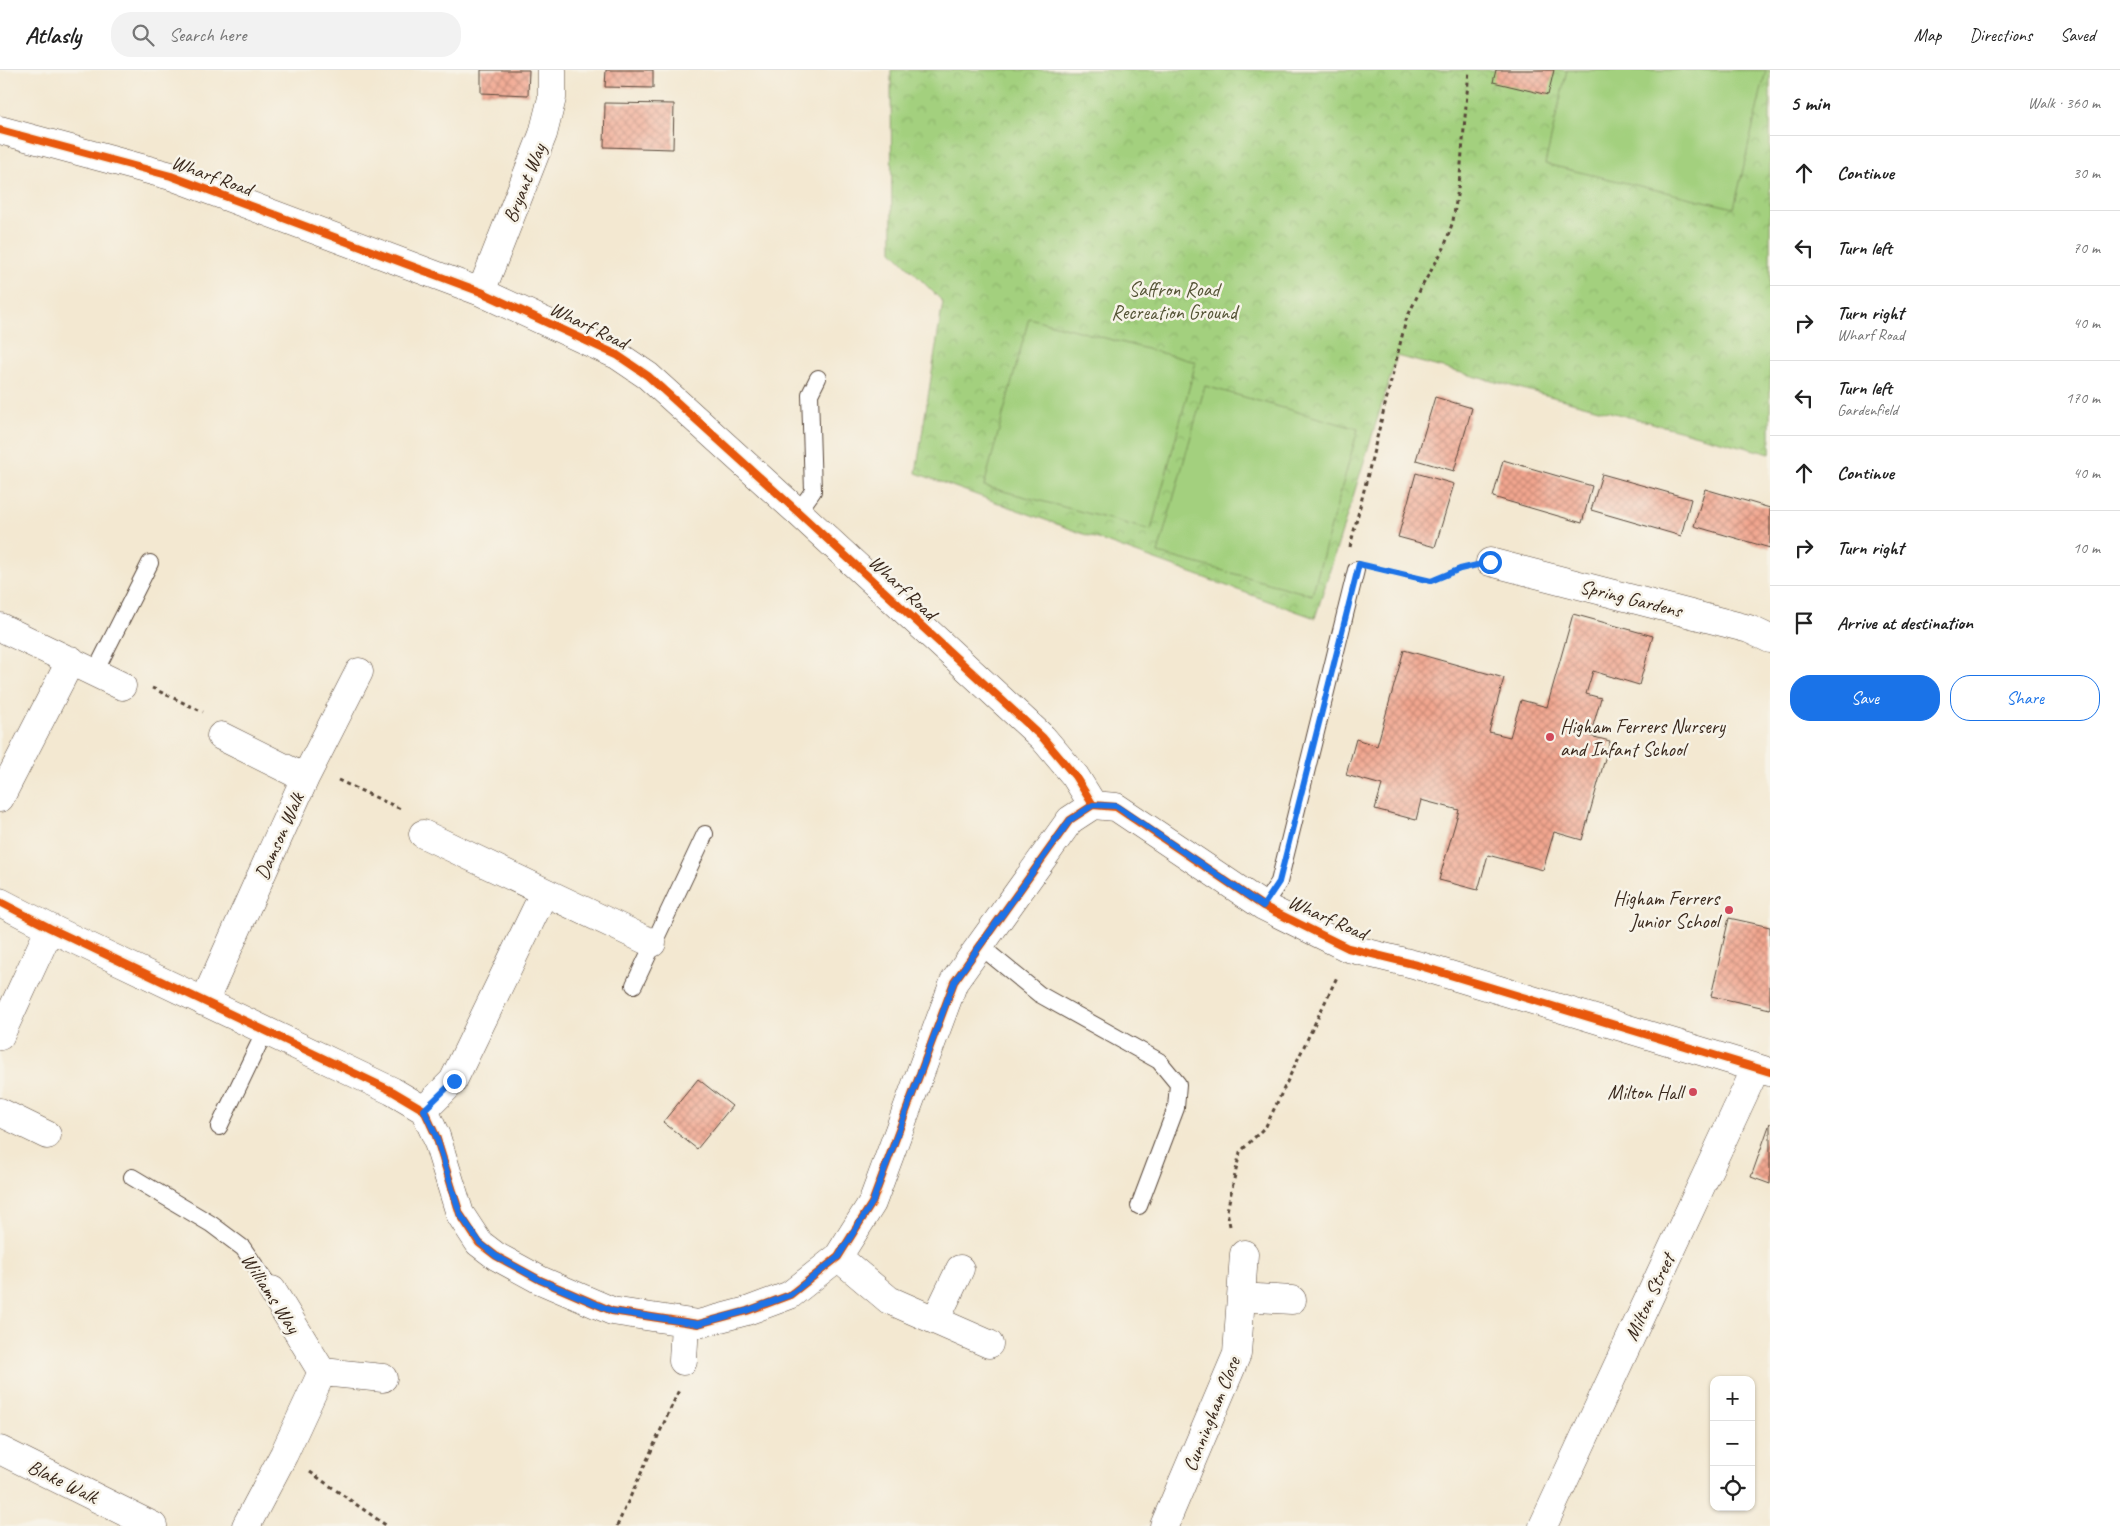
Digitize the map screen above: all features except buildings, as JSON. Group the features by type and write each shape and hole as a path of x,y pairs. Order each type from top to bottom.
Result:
{"street":[{"name":"Bryant Way","path":"481,292 544,134 552,98 552,70"},
{"name":"Wharf Road","path":"0,130 171,176 481,292 618,355 648,376 1043,738 1075,776 1093,805 1116,806 1263,906 1348,948 1416,965 1763,1070"},
{"name":"Spring Gardens","path":"1490,562 1749,629 1770,639"},
{"path":"0,627 122,686"},
{"path":"0,798 71,660"},
{"name":"Damson Walk","path":"204,1002 305,778 359,672"},
{"path":"221,736 305,778"},
{"path":"0,902 50,928 392,1091 424,1110 436,1136 460,1214 480,1243 496,1256 540,1280 612,1311 698,1324 790,1295 838,1257 872,1203 954,982 1070,820 1093,805"},
{"path":"423,834 652,943"},
{"path":"424,1110 454,1081 544,892"},
{"path":"0,1036 50,928"},
{"name":"Milton Street","path":"1543,1526 1763,1070"},
{"path":"0,1112 47,1135"},
{"name":"Cunningham Close","path":"1164,1526 1237,1354 1244,1254"},
{"path":"838,1257 889,1300 936,1319 989,1344"},
{"path":"936,1319 960,1269"},
{"name":"Williams Way","path":"272,1290 322,1372"},
{"path":"1241,1298 1292,1300"},
{"path":"682,1372 685,1323"},
{"path":"246,1526 284,1454 322,1372 383,1378"},
{"name":"Blake Walk","path":"0,1450 153,1526"}],"lane":[{"path":"798,512 813,491 810,394 818,378"},
{"path":"95,672 150,563"},
{"path":"1263,906 1279,882 1357,567"},
{"path":"634,985 652,943 705,834"},
{"path":"979,945 1039,994 1159,1061 1178,1084 1176,1108 1139,1206"},
{"path":"219,1126 266,1031"},
{"name":"Williams Way","path":"132,1177 211,1224 243,1248 272,1290"}],"path":[{"path":"1469,70 1460,176 1453,221 1444,248 1421,288 1406,320 1347,560 1357,567 1431,581 1460,569 1490,562"},
{"path":"122,686 134,680 221,720 221,736"},
{"path":"305,778 327,775 419,817 423,834"},
{"path":"1244,1254 1232,1235 1226,1211 1240,1152 1266,1126 1334,987 1348,948"},
{"path":"617,1526 682,1372"},
{"path":"284,1454 388,1526"}],"green space":[{"name":"Saffron Road Recreation Ground","path":"891,70 1770,70 1770,454 1397,356 1315,618 916,473 943,302 892,251"},
{"path":"1567,70 1766,70 1734,208 1545,164"},
{"path":"1029,318 1196,362 1151,530 984,486"},
{"path":"1205,386 1358,429 1312,595 1158,553"}],"cycle path":[{"path":"0,130 171,176 481,292 617,355 648,376 1043,738 1075,776 1093,805 1116,807 1263,906 1348,948 1417,965 1770,1072"},
{"path":"0,902 50,928 392,1091 424,1110 436,1136 460,1214 479,1243 496,1256 540,1280 612,1311 698,1324 747,1311 790,1295 838,1257 872,1203 954,982 1070,820 1093,805"}],"place":[{"name":"Higham Ferrers Nursery and Infant School","path":"1550,737"},
{"name":"Higham Ferrers Junior School","path":"1729,910"},
{"name":"Milton Hall","path":"1693,1092"}],"route":[{"path":"454,1081 424,1110 436,1136 460,1214 480,1243 496,1256 540,1280 612,1311 685,1323 698,1324 746,1311 790,1295 838,1257 872,1203 954,982 1070,820 1093,805 1116,806 1263,906 1279,882 1359,564 1431,581 1460,569 1490,562"}]}
